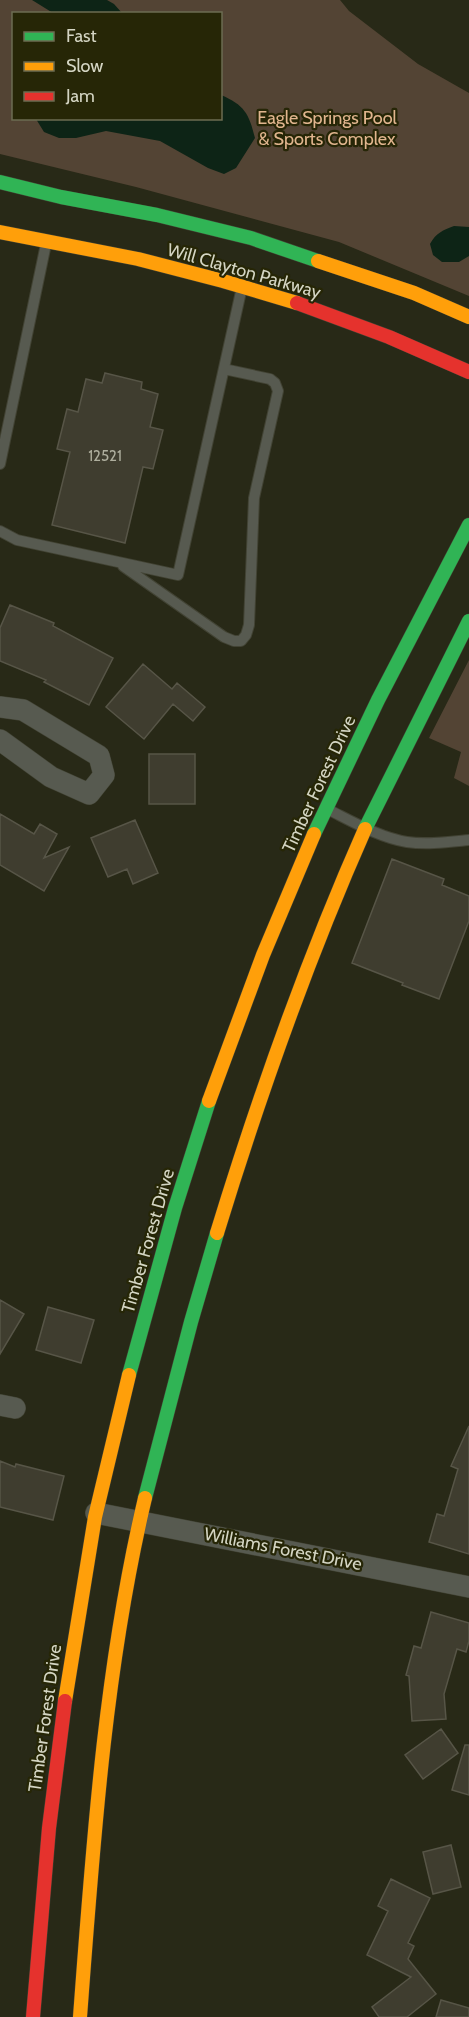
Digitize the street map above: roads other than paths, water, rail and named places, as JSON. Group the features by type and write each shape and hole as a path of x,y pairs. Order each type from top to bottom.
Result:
{"main road":[{"name":"Will Clayton Parkway","path":"0,182 61,197 157,215 251,238 414,293 469,317"},
{"name":"Will Clayton Parkway","path":"0,232 137,259 243,287 337,316 469,372"},
{"name":"Timber Forest Drive","path":"33,2017 42,1885 57,1755 75,1626 96,1513 123,1397 175,1227 206,1109 253,982 326,808 409,638 469,525"},
{"path":"80,2017 89,1887 120,1634 140,1520 189,1328 209,1236 308,968 366,828 469,621"}],"street":[{"path":"0,707 23,710 99,756 104,775 89,794 51,777 0,740"},
{"name":"Williams Forest Drive","path":"96,1513 469,1587"}],"lane":[{"path":"0,464 46,241"},
{"path":"0,531 17,540 178,575 243,287"},
{"path":"118,562 224,637 234,641 241,640 246,635 249,625 254,498 278,391 275,383 270,379 224,369"},
{"path":"326,808 366,828 407,842 438,843 469,840"}],"park label":[{"name":"Eagle Springs Pool & Sports Complex","path":"327,128"}]}
